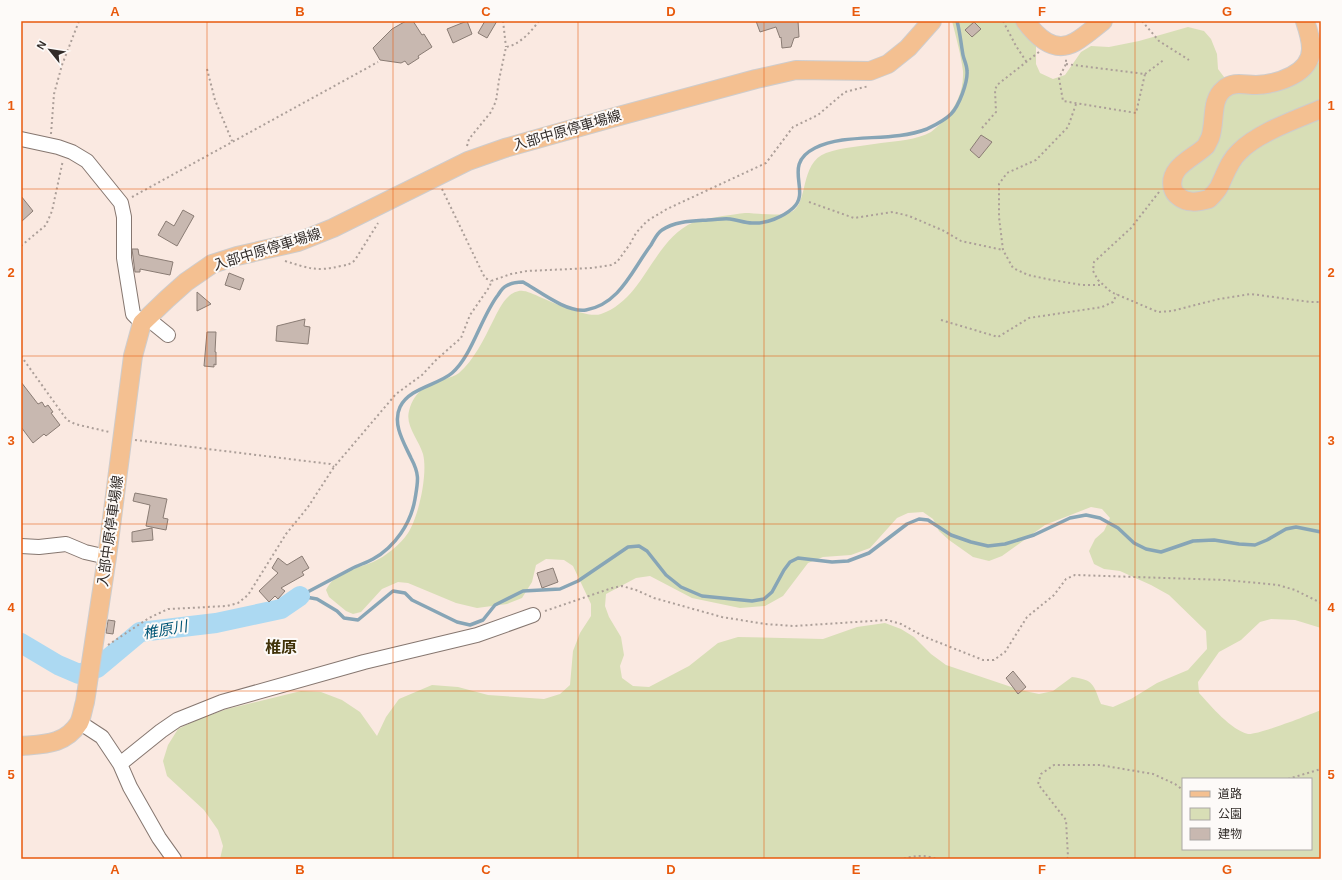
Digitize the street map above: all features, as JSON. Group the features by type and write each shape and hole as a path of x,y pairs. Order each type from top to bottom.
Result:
{"main road":[{"name":"入部中原停車場線","path":"21,746 57,742 69,733 79,722 85,702 107,557 133,356 144,321 186,282 212,264 237,256 298,242 333,228 468,161 505,148 608,119 796,70 870,71 888,64 908,48 932,21"},
{"path":"1026,21 1038,37 1047,42 1060,46 1074,42 1103,21"},
{"path":"1306,21 1312,49 1309,59 1303,68 1291,76 1276,82 1257,85 1233,84 1224,88 1218,96 1210,136 1206,145 1181,165 1174,174 1172,184 1175,194 1182,200 1191,202 1209,199 1218,189 1231,162 1239,152 1251,142 1321,109"}],"street":[{"path":"21,139 65,149 87,161 121,203 124,217 124,258 133,314 168,335"},
{"path":"21,546 39,547 66,544 84,552 107,557"},
{"path":"120,764 161,731 178,720 222,702 364,662 477,635 533,615"},
{"path":"79,722 102,737 120,764 130,786 151,824 174,859"}],"path":[{"path":"50,145 54,94 62,65 80,21"},
{"path":"468,161 466,151 470,139 491,112 496,102 506,47 503,21"},
{"path":"506,47 519,41 539,21"},
{"path":"1003,21 1016,46 1027,62"},
{"path":"1142,21 1159,41 1189,60"},
{"path":"982,128 996,112 995,90 997,85 1044,48 1047,42"},
{"path":"1068,44 1066,64 1059,78 1063,101 1076,104 1136,113 1145,74 1165,59"},
{"path":"121,203 378,62"},
{"path":"1066,64 1145,74"},
{"path":"436,177 485,278 491,281 510,274 527,271 592,268 611,265 622,257 636,233 647,221 667,209 766,163 793,127 818,115 845,92 868,87 878,77 877,68"},
{"path":"207,69 215,100 232,142"},
{"path":"1076,104 1068,127 1036,160 1007,173 999,184 999,217 1003,250 1013,268 1028,275 1082,285 1102,285"},
{"path":"21,246 46,225 52,211 65,149"},
{"path":"1172,184 1160,190 1131,228 1094,262 1093,271 1102,285 1111,292 1158,312 1172,311 1219,299 1251,294 1321,302"},
{"path":"809,202 854,218 893,212 909,216 942,230 961,241 1003,250"},
{"path":"270,248 274,257 313,269 327,269 351,264 382,216 378,206"},
{"path":"92,654 149,618 168,609 227,606 238,603 248,595 286,534 308,508 334,467 396,394 422,375 437,359 461,338 470,315 490,286 491,281"},
{"path":"941,320 998,336 1029,318 1102,307 1113,302 1117,294"},
{"path":"21,356 67,420 75,424 123,437 330,464 334,467"},
{"path":"533,615 622,586 654,598 722,617 765,624 794,626 887,620 901,624 925,637 983,660 994,660 1005,652 1027,617 1054,595 1066,580 1075,575 1218,580 1278,585 1295,590 1321,603"},
{"path":"1067,859 1068,851 1066,820 1038,784 1041,774 1054,765 1100,765 1153,774 1175,784 1182,789"},
{"path":"1291,778 1321,769"},
{"path":"904,859 911,856 930,856 936,859"}],"green space":[{"path":"952,21 1021,21 1036,45 1036,64 1040,73 1053,79 1065,75 1081,52 1091,46 1109,47 1139,41 1188,27 1204,31 1211,39 1217,54 1218,69 1224,77 1244,89 1302,78 1321,60 1321,628 1295,620 1271,619 1260,622 1241,640 1219,652 1198,682 1199,693 1215,711 1235,728 1248,734 1272,728 1321,710 1321,859 220,859 223,846 218,830 204,810 167,776 163,761 168,745 178,729 199,719 227,709 301,691 321,692 342,700 360,712 377,736 386,717 399,699 432,685 458,687 488,695 544,699 560,694 570,685 573,651 580,633 591,616 591,604 573,566 564,560 546,559 536,565 532,582 522,598 507,604 477,608 456,603 408,583 398,582 382,589 361,612 353,614 346,611 329,597 326,590 335,579 346,572 383,557 401,542 412,526 422,494 424,472 423,454 411,428 408,417 409,411 418,393 427,386 454,376 464,368 478,349 502,304 510,295 520,291 526,291 586,314 601,314 616,306 628,296 668,242 680,231 694,222 745,213 775,215 791,212 797,208 808,174 817,158 826,153 846,148 907,140 931,132 947,117 958,99 963,78 960,52","holes":["1091,507 1102,509 1110,518 1104,531 1095,539 1089,551 1094,564 1104,569 1120,571 1169,595 1206,631 1207,649 1188,670 1157,683 1131,699 1113,707 1101,704 1092,684 1079,678 1072,677 1053,691 1039,694 1020,690 946,665 931,654 914,637 901,629 885,623 857,627 823,639 738,637 718,643 689,666 649,687 633,686 622,678 620,666 624,655 621,637 609,617 605,606 606,594 636,578 650,576 692,598 740,608 765,606 783,596 808,563 823,557 851,555 870,548 897,518 908,513 923,512 933,519 939,531 949,540 973,557 989,561 1002,556 1045,525"]}],"building":[{"path":"406,21 413,21 422,35 424,34 432,47 408,65 405,61 401,63 380,60 373,48 392,29"},
{"path":"467,21 472,34 453,43 447,29"},
{"path":"485,21 497,21 487,38 478,33"},
{"path":"756,21 798,21 799,37 794,38 791,47 782,48 781,37 780,38 776,27 760,32"},
{"path":"974,22 981,29 972,37 965,30"},
{"path":"981,135 992,142 979,158 970,150"},
{"path":"21,196 33,211 21,222"},
{"path":"183,210 194,216 177,246 158,235 166,221 174,226"},
{"path":"132,249 138,249 139,255 173,262 170,275 140,269 140,272 135,272"},
{"path":"229,273 244,279 240,290 225,285"},
{"path":"197,292 211,304 197,311"},
{"path":"305,319 304,326 310,327 308,344 276,341 277,326"},
{"path":"207,332 216,332 216,365 214,364 214,367 204,366"},
{"path":"21,382 38,404 42,402 45,407 48,405 53,412 51,413 60,425 46,436 44,434 33,443 21,427"},
{"path":"135,493 167,499 163,518 168,519 166,530 146,526 150,505 133,501"},
{"path":"152,528 153,540 132,542 132,532"},
{"path":"302,556 309,568 302,572 304,575 281,588 285,591 278,599 275,596 269,602 259,591 278,573 272,568 278,558 287,565"},
{"path":"553,568 558,582 542,588 537,573"},
{"path":"108,620 115,621 113,634 106,633"},
{"path":"1013,671 1026,687 1018,694 1006,678"}],"waterway":[{"path":"300,596 373,559 388,548 401,534 413,508 418,478 416,469 402,440 398,427 397,420 400,407 410,395 446,377 459,366 471,347 486,314 503,288 512,283 523,282 545,296 570,308 586,310 598,307 608,301 624,285 657,235 660,231 667,227 684,222 725,219 757,223 768,221 784,214 793,208 798,201 800,194 798,170 800,162 805,155 815,148 841,140 899,136 913,133 927,129 951,114 960,100 967,76 967,67 963,55 957,21"},
{"path":"300,596 317,599 337,611 344,618 358,620 393,591 405,593 412,600 457,622 470,625 483,620 495,605 523,591 560,589 578,581 628,547 639,546 647,551 666,575 681,587 702,596 752,601 764,599 772,592 790,562 798,558 832,562 848,561 869,553 907,524 919,519 928,520 951,535 988,546 1005,544 1034,535 1070,518 1086,515 1100,518 1118,528 1134,543 1146,549 1161,552 1193,541 1214,540 1255,545 1286,529 1296,527 1321,532"},
{"name":"椎原川","path":"21,643 58,665 79,674 97,668 140,632 216,623 281,609 300,596"}],"district":[{"name":"椎原","path":"281,647"}]}
